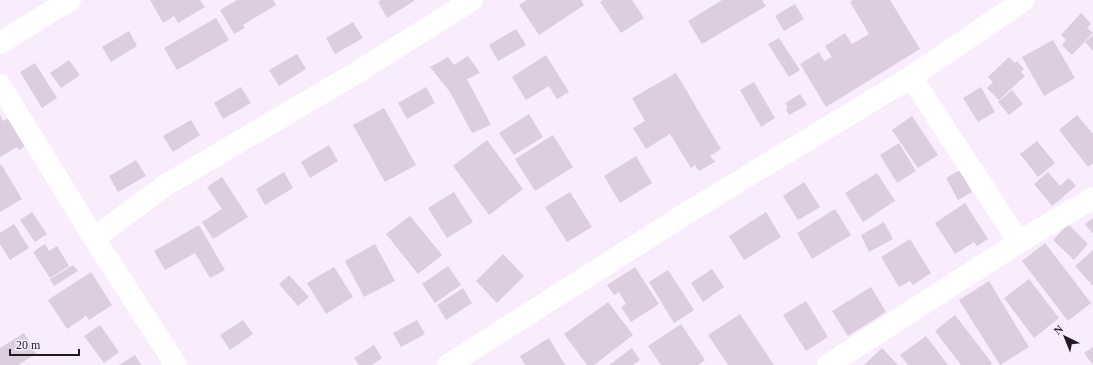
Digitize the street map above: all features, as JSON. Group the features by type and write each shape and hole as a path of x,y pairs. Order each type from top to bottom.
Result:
{"street":[{"path":"0,43 46,6 70,0"},
{"path":"94,238 166,185 356,73 472,0"},
{"path":"448,365 687,213 912,77 1015,2"},
{"path":"912,77 1019,242"},
{"path":"0,85 94,238 176,365"},
{"path":"828,365 1019,242 1093,198"}],"building":[{"path":"150,0 200,0 205,7 178,23 174,16 163,23"},
{"path":"237,0 273,0 276,5 243,25 245,28 234,34 220,10"},
{"path":"381,0 414,1 387,18 378,2"},
{"path":"527,0 581,0 584,5 539,35 519,5"},
{"path":"603,0 632,0 644,18 621,33 600,2"},
{"path":"722,0 762,0 766,6 702,44 688,21"},
{"path":"853,0 890,0 920,49 826,107 800,64 819,52 824,61 832,57 825,46 845,33 852,44 869,34 850,2"},
{"path":"795,4 804,19 784,31 775,16"},
{"path":"1081,13 1091,24 1087,28 1093,33 1072,55 1062,45 1066,40 1061,35"},
{"path":"216,18 229,40 177,70 164,48"},
{"path":"353,22 363,38 335,54 326,38"},
{"path":"516,29 526,45 498,61 489,45"},
{"path":"129,31 137,46 111,62 102,47"},
{"path":"1093,35 1093,51 1085,42"},
{"path":"779,38 800,70 789,77 768,44"},
{"path":"1053,40 1075,78 1044,96 1022,57"},
{"path":"297,54 306,69 279,86 269,70"},
{"path":"546,55 569,92 557,99 549,86 526,100 512,77"},
{"path":"468,56 480,73 467,79 491,125 472,133 450,92 430,67 448,57 454,65"},
{"path":"1009,57 1015,63 1017,61 1024,69 1021,72 1025,76 999,100 987,88 993,82 988,77"},
{"path":"69,60 80,75 61,88 50,73"},
{"path":"35,63 57,98 42,108 20,72"},
{"path":"676,73 721,149 710,156 715,162 699,171 695,165 691,168 670,134 646,149 633,128 645,121 632,98"},
{"path":"754,82 775,118 761,127 740,90"},
{"path":"241,87 251,103 223,119 214,103"},
{"path":"426,87 435,103 407,119 398,103"},
{"path":"981,87 995,112 978,122 963,98"},
{"path":"1012,90 1023,104 1009,115 998,102"},
{"path":"800,94 807,105 789,115 786,109 788,108 785,103"},
{"path":"384,108 416,165 385,182 353,125"},
{"path":"529,114 543,137 514,155 499,133"},
{"path":"0,115 3,121 14,115 30,143 19,150 17,147 0,157"},
{"path":"1077,115 1093,134 1093,163 1088,167 1059,130"},
{"path":"912,116 938,155 918,168 892,130"},
{"path":"191,120 200,135 173,152 163,136"},
{"path":"553,135 573,167 535,191 515,159"},
{"path":"487,140 523,189 489,215 453,166"},
{"path":"1037,141 1055,163 1038,177 1020,154"},
{"path":"899,143 916,171 897,183 880,155"},
{"path":"329,145 338,161 310,178 301,162"},
{"path":"636,156 652,183 620,203 604,176"},
{"path":"136,160 146,176 118,192 109,176"},
{"path":"1,164 22,199 0,212 0,165"},
{"path":"960,170 972,192 958,200 946,178"},
{"path":"284,172 293,188 265,205 256,189"},
{"path":"1048,172 1060,186 1069,178 1076,186 1052,206 1034,184"},
{"path":"877,173 895,201 863,222 845,193"},
{"path":"222,177 248,217 213,239 202,222 222,209 207,187"},
{"path":"804,182 820,207 798,220 783,196"},
{"path":"454,192 473,222 447,238 428,208"},
{"path":"570,192 592,227 567,242 545,207"},
{"path":"965,203 988,239 977,246 974,242 955,254 935,223"},
{"path":"835,209 851,235 812,259 797,233"},
{"path":"32,212 47,234 35,242 20,220"},
{"path":"766,212 781,237 744,260 729,236"},
{"path":"410,216 442,255 418,274 386,234"},
{"path":"1093,218 1093,234 1085,224"},
{"path":"884,222 893,239 869,252 861,235"},
{"path":"14,224 29,248 10,260 0,244 0,233"},
{"path":"1068,224 1088,244 1074,260 1053,240"},
{"path":"199,225 225,270 210,278 195,253 165,270 154,251"},
{"path":"910,239 931,273 913,285 910,281 899,287 881,257"},
{"path":"1045,243 1091,303 1068,321 1022,261"},
{"path":"45,244 49,251 57,246 69,266 50,278 33,252"},
{"path":"375,244 395,281 364,297 345,261"},
{"path":"1093,250 1093,286 1075,266"},
{"path":"503,254 524,276 497,303 476,281"},
{"path":"73,265 78,271 54,286 50,279"},
{"path":"448,266 461,285 435,303 422,284"},
{"path":"334,267 353,297 326,314 307,283"},
{"path":"635,267 659,304 631,322 621,307 626,304 619,292 614,295 607,285"},
{"path":"712,269 724,287 703,302 691,283"},
{"path":"668,270 694,310 674,323 649,282"},
{"path":"91,272 112,305 89,320 86,316 67,329 48,300"},
{"path":"289,275 309,297 298,306 279,284"},
{"path":"1029,279 1059,318 1034,338 1004,298"},
{"path":"989,281 1029,347 1000,365 959,300"},
{"path":"871,287 886,312 848,336 832,311"},
{"path":"463,288 472,303 446,320 437,305"},
{"path":"806,301 828,337 806,351 783,315"},
{"path":"608,302 633,335 594,365 587,365 564,334"},
{"path":"740,314 774,365 728,365 708,335"},
{"path":"955,315 992,363 990,365 961,365 935,331"},
{"path":"243,320 253,334 230,350 220,335"},
{"path":"417,320 425,334 401,347 393,333"},
{"path":"681,324 705,360 698,365 661,365 648,346"},
{"path":"100,325 119,352 104,363 84,336"},
{"path":"24,333 36,354 18,365 0,365 0,348"},
{"path":"926,336 948,365 908,365 900,355"},
{"path":"549,338 565,365 525,365 520,356"},
{"path":"374,345 382,358 372,365 359,365 354,358"},
{"path":"1093,347 1093,365 1084,353"},
{"path":"632,348 640,360 633,365 609,365"},
{"path":"882,348 898,365 864,365"},
{"path":"135,355 141,365 119,365"}]}
